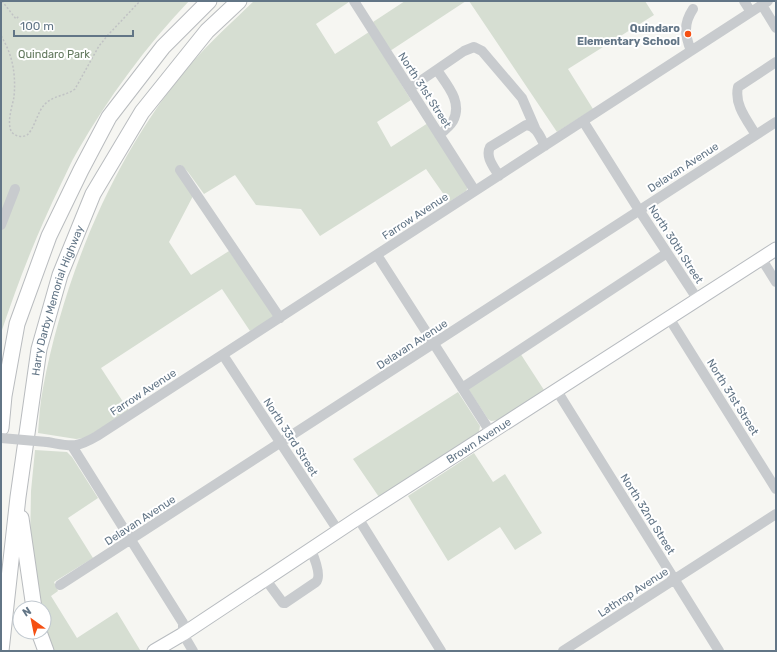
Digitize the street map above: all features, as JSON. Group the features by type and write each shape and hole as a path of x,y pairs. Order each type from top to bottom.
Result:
{"highway":[{"path":"1,428 4,396 17,324 49,236 81,170 110,117 163,47 208,1"},
{"name":"Harry Darby Memorial Highway","path":"1,651 18,497 39,349 60,275 93,194 142,112 206,31 239,1"},
{"path":"18,497 33,600"},
{"path":"42,640 46,651"}],"main road":[{"name":"Brown Avenue","path":"154,651 183,634 358,518 776,249"}],"street":[{"name":"North 31st Street","path":"354,1 475,191"},
{"path":"744,1 752,12"},
{"path":"765,3 776,28"},
{"name":"Farrow Avenue","path":"72,446 84,444 97,436 765,3"},
{"path":"691,51 686,37 686,31 689,15 693,10"},
{"path":"410,88 464,51 474,47 482,51 522,98 535,128 545,146"},
{"path":"756,134 738,103 736,94 738,87 776,62"},
{"path":"437,70 454,96 457,104 452,122 439,135"},
{"name":"North 30th Street","path":"583,121 698,300"},
{"name":"Delavan Avenue","path":"60,586 776,122"},
{"path":"499,176 488,157 490,147 526,125 531,125 535,128"},
{"path":"180,170 280,318"},
{"path":"1,225 15,189"},
{"path":"462,388 668,253"},
{"path":"378,255 491,433"},
{"path":"761,258 776,282"},
{"name":"North 31st Street","path":"669,318 776,489"},
{"name":"North 33rd Street","path":"223,355 339,532"},
{"name":"North 32nd Street","path":"557,391 719,651"},
{"path":"1,438 72,446 183,623 183,634 193,651"},
{"name":"Lathrop Avenue","path":"563,651 776,514"},
{"path":"358,518 441,651"},
{"path":"266,580 283,603 310,587 319,577 315,559 311,550"}],"path":[{"path":"2,1 16,19 19,16"},
{"path":"1,36 13,62 15,78 10,115 11,130 13,134 21,137 26,136 40,110 46,103 54,97 70,93 75,89 99,46 108,34 140,1"}],"green space":[{"name":"Quindaro Park","path":"1,1 189,1 173,18 128,73 75,156 52,202 36,239 1,333"},
{"path":"254,1 349,1 316,24 335,54 369,32 411,100 377,122 391,147 428,123 468,187 466,191 449,202 426,169 320,236 301,209 256,205 235,175 204,194 181,165 176,169 193,196 169,242 191,275 229,251 273,313 273,318 250,331 222,289 101,368 129,411 85,438 76,439 38,433 43,388 52,346 64,303 96,217 116,176 138,136 163,99 190,65 213,40"},
{"path":"405,1 466,1 390,51 373,22"},
{"path":"469,1 645,1 654,15 568,69 593,109 557,132"},
{"path":"520,353 544,390 499,420 491,421 488,419 467,387"},
{"path":"458,392 480,426 479,432 379,497 353,459"},
{"path":"35,450 67,452 72,457 98,498 68,518 93,558 54,582 58,591 51,596 77,638 117,612 140,650 50,651 47,640 52,640 52,600 39,600 30,545 31,491"},
{"path":"474,453 493,482 505,474 542,533 515,550 500,527 448,561 408,496"}],"place":[{"name":"Quindaro Elementary School","path":"688,34"}]}
